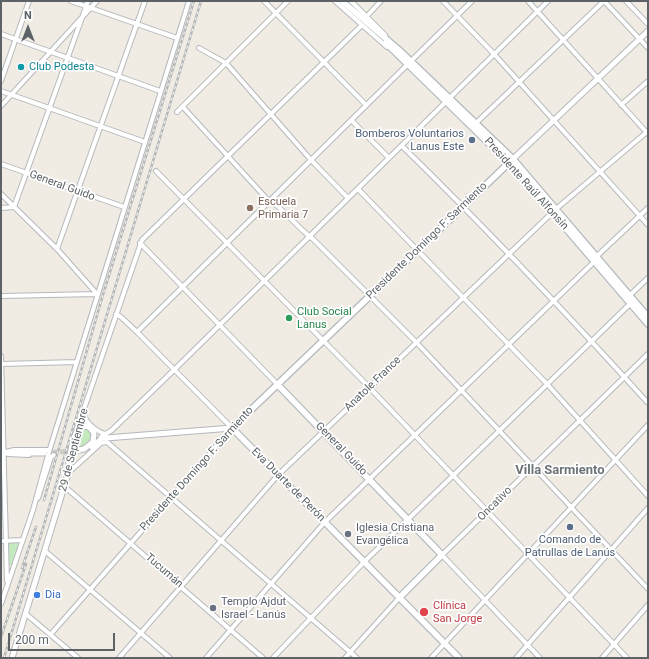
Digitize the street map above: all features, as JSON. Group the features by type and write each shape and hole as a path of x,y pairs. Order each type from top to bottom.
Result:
{"main road":[{"path":"342,1 364,25"},
{"name":"Presidente Raúl Alfonsín","path":"364,25 375,30 511,161 628,297 648,316"},
{"name":"Presidente Domingo F. Sarmiento","path":"232,428 511,161"},
{"name":"Presidente Raúl Alfonsín","path":"633,302 648,324"},
{"name":"General Guido","path":"277,384 409,519 442,555"},
{"name":"Eva Duarte de Perón","path":"232,428 324,523 400,597 459,658"},
{"name":"Oncativo","path":"400,597 442,555"}],"street":[{"path":"1,80 29,1"},
{"path":"71,1 177,38"},
{"path":"14,207 88,1"},
{"path":"1,106 97,1"},
{"path":"57,249 145,1"},
{"path":"33,510 47,452 77,362 189,1"},
{"path":"264,1 366,105"},
{"path":"177,112 288,1"},
{"path":"140,243 183,199 364,25 335,1"},
{"name":"Presidente Raúl Alfonsín","path":"351,1 367,16 397,52"},
{"path":"367,16 382,1"},
{"path":"443,1 519,81 648,225"},
{"path":"137,332 472,1"},
{"path":"528,1 647,133"},
{"path":"67,474 106,438 112,430 220,326 309,236 548,1"},
{"path":"474,125 604,1 648,48"},
{"path":"626,1 648,24"},
{"name":"Presidente Raúl Alfonsín","path":"364,25 397,52"},
{"name":"Presidente Domingo F. Sarmiento","path":"511,161 648,31"},
{"path":"1,34 160,91"},
{"path":"199,48 226,63 311,160 348,198"},
{"path":"621,105 647,82"},
{"path":"1,91 145,142"},
{"path":"183,107 266,198 309,236 371,295 500,430 648,589"},
{"path":"351,120 389,158"},
{"name":"Anatole France","path":"119,658 278,475 554,211 647,133"},
{"path":"402,146 464,206 510,254 592,340 648,403"},
{"name":"General Guido","path":"1,164 124,207"},
{"path":"156,172 369,387 627,658"},
{"path":"358,188 548,385 648,496"},
{"path":"1,194 57,249 97,294"},
{"path":"1,208 14,207"},
{"path":"206,658 324,523 648,208"},
{"name":"General Guido","path":"140,243 277,384"},
{"name":"29 de Septiembre","path":"12,658 64,486 69,457 77,429 140,243"},
{"path":"628,297 648,278"},
{"path":"1,296 97,294"},
{"path":"273,658 364,562 633,302"},
{"name":"Eva Duarte de Perón","path":"116,314 137,332 232,428"},
{"name":"Oncativo","path":"442,555 488,512 648,354"},
{"path":"1,356 2,453 8,584"},
{"path":"1,364 77,362"},
{"path":"84,410 87,422 357,658"},
{"path":"77,429 84,425 92,429 94,436 92,444"},
{"path":"431,658 648,425"},
{"path":"106,438 92,444 84,449 74,452 89,450 101,439 106,438 232,428"},
{"name":"Presidente Domingo F. Sarmiento","path":"52,634 90,588 232,428"},
{"path":"112,430 116,437"},
{"path":"2,453 47,452"},
{"path":"1,604 51,457 54,455"},
{"name":"Tucumán","path":"64,486 182,586 263,658"},
{"path":"516,658 648,508"},
{"path":"1,541 23,540"},
{"path":"45,551 170,658"},
{"name":"General Guido","path":"442,555 540,658"},
{"name":"Oncativo","path":"346,658 400,597"},
{"path":"602,658 648,605"},
{"path":"26,614 52,634 78,658"}],"green space":[{"path":"85,428 91,433 92,440 85,446 75,449 80,430"},
{"path":"9,542 21,542 13,565 9,565"}],"tunnel":[{"path":"45,453 73,451"}],"railway":[{"path":"44,500 102,298 194,1"},
{"path":"4,658 201,1"},
{"path":"22,568 36,527"},
{"path":"1,637 26,564"}],"place":[{"name":"Club Podesta","path":"21,67"},
{"name":"Bomberos Voluntarios Lanus Este","path":"472,140"},
{"name":"Escuela Primaria 7","path":"250,208"},
{"name":"Club Social Lanus","path":"289,318"},
{"name":"Comando de Patrullas de Lanús","path":"570,527"},
{"name":"Iglesia Cristiana Evangélica","path":"348,534"},
{"name":"Dia","path":"37,595"},
{"name":"Templo Ajdut Israel - Lanús","path":"213,608"},
{"name":"Clínica San Jorge","path":"424,612"}],"district":[{"name":"Villa Sarmiento","path":"560,471"}]}
